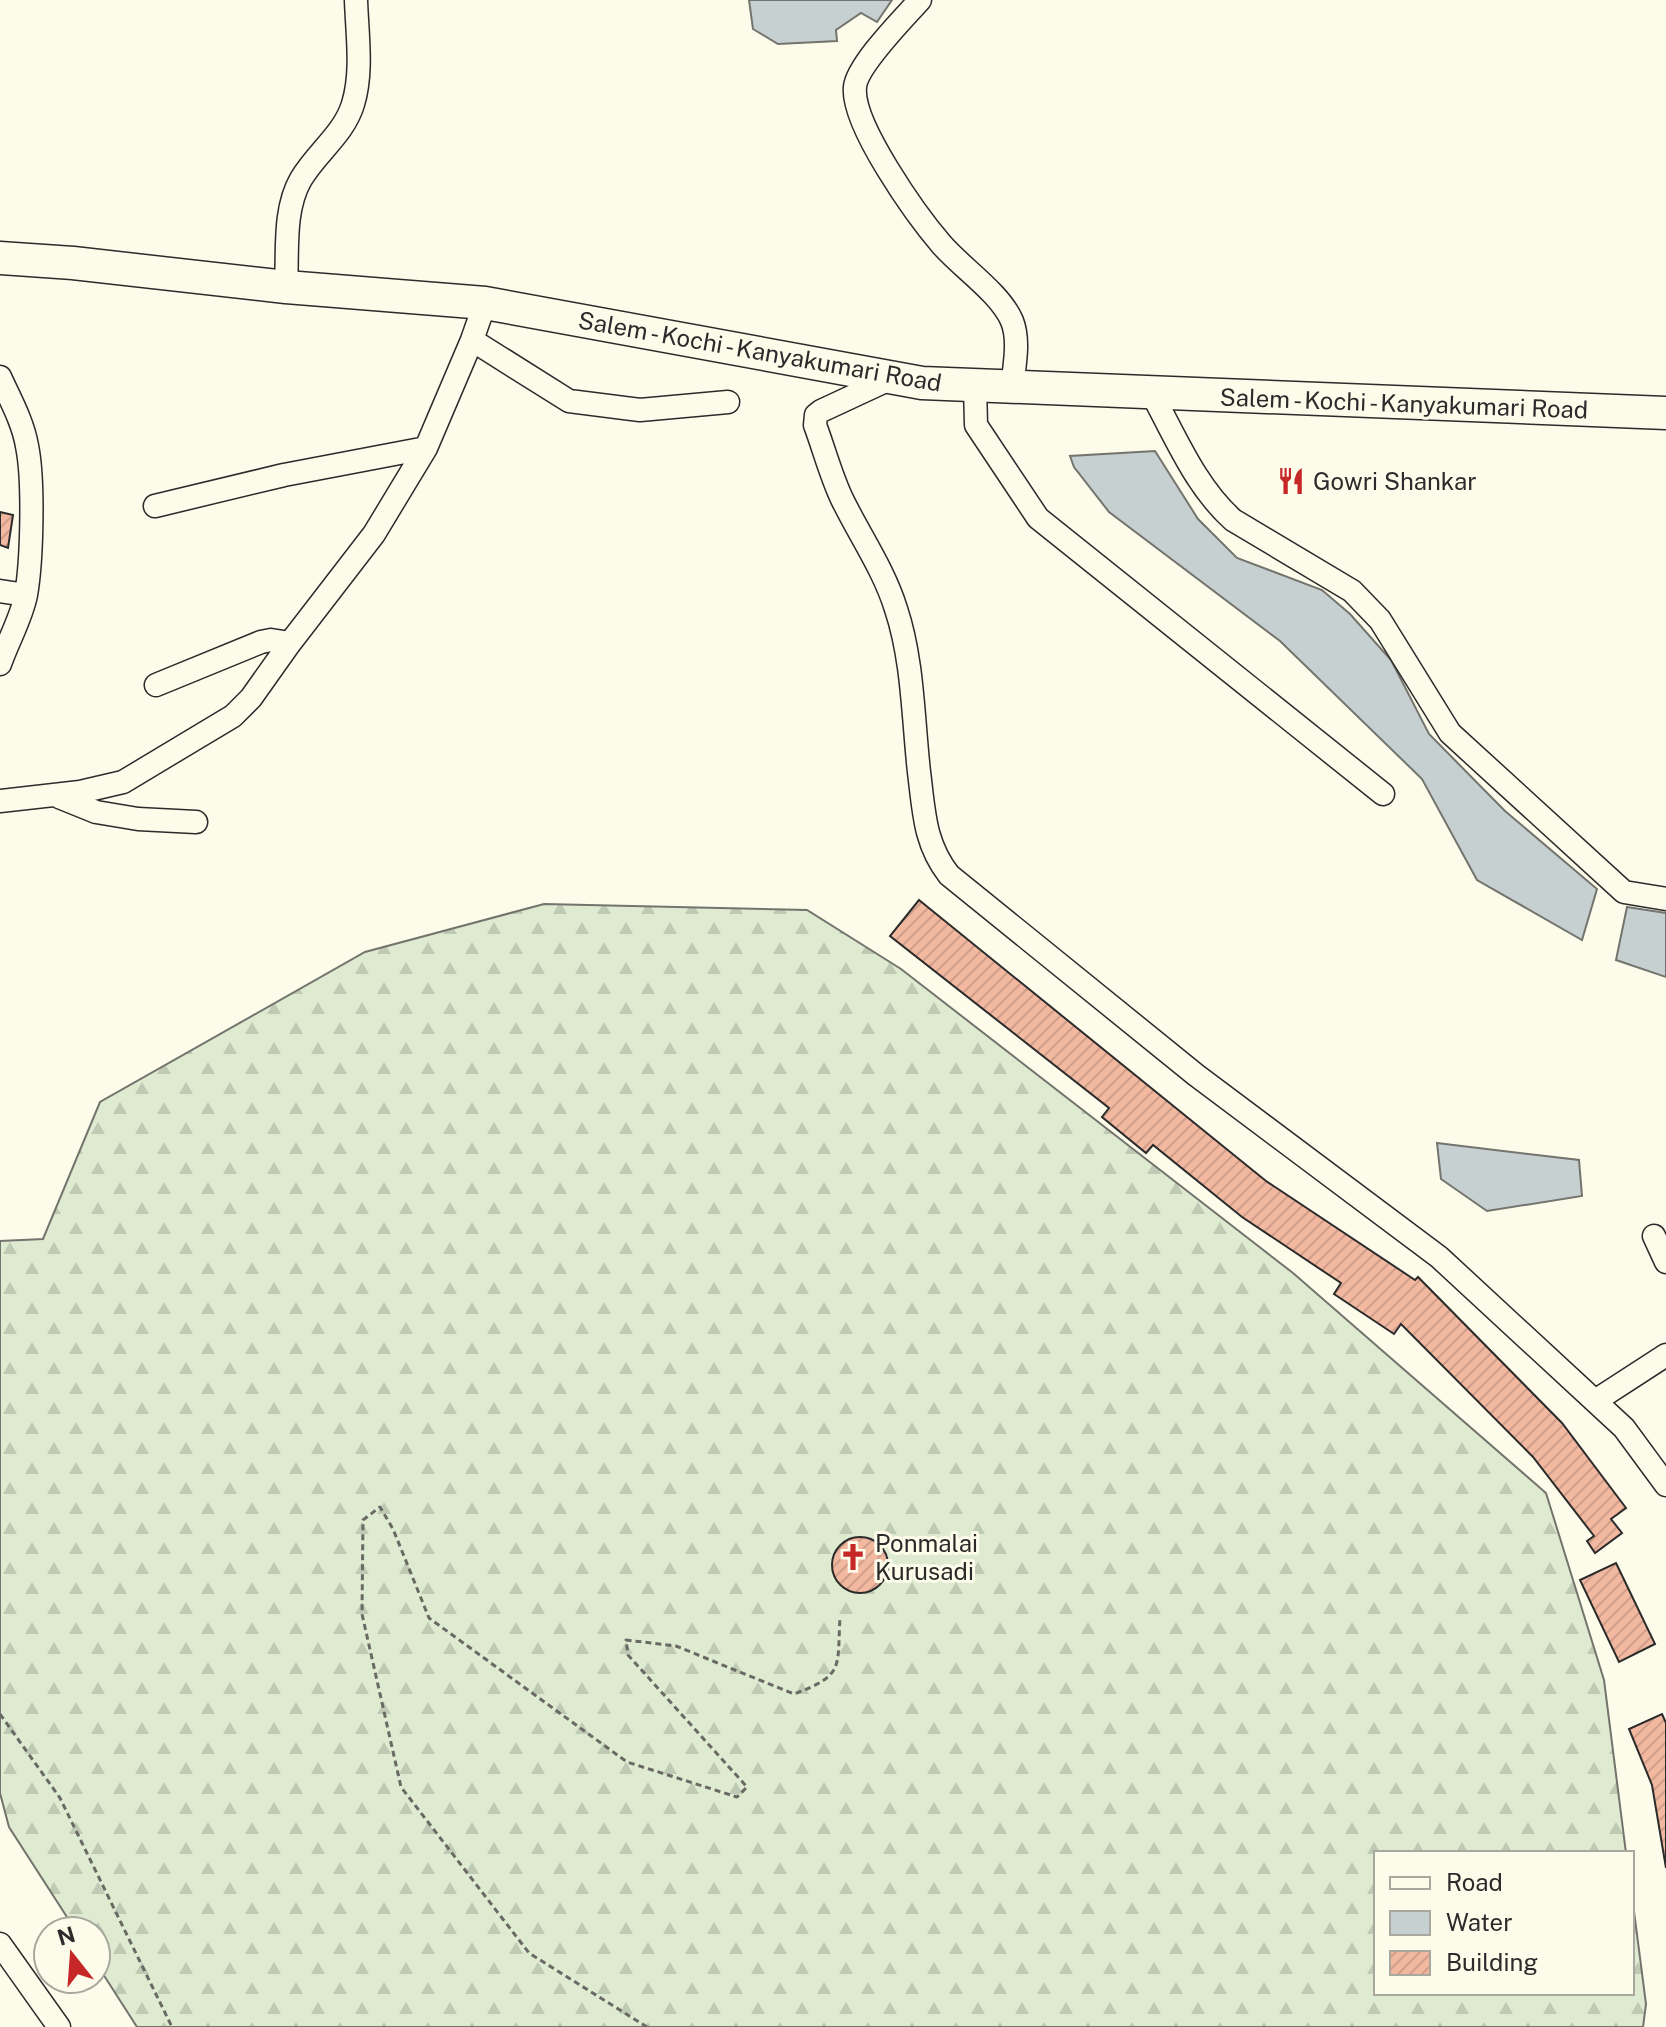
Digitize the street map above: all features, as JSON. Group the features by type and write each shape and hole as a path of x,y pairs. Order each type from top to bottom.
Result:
{"highway":[{"name":"Salem - Kochi - Kanyakumari Road","path":"0,258 286,287 485,303 922,383 1666,413"}],"street":[{"path":"286,287 289,215 295,194 301,179 347,123 355,100 356,0"},
{"path":"920,0 862,69 855,86 857,111 900,192 942,245 1005,309 1013,323 1012,388"},
{"path":"0,801 80,792 123,782 233,716 251,698 374,534 426,448 485,303"},
{"path":"472,340 569,401 640,410 728,402"},
{"path":"0,377 20,420 28,446 30,473 26,595 0,664"},
{"path":"892,378 821,411 816,415 815,425 841,497 876,562 896,608 905,646 924,817 936,858 949,875 1196,1075 1439,1257 1624,1428 1666,1485"},
{"path":"975,386 976,425 1038,518 1383,794"},
{"path":"1152,394 1197,477 1221,509 1233,520 1352,591 1380,620 1450,733 1624,892 1666,899"},
{"path":"155,506 284,475 426,448"},
{"path":"0,591 26,595"},
{"path":"156,685 261,642 290,643"},
{"path":"54,795 96,812 138,819 196,822"},
{"path":"1654,1236 1666,1262"},
{"path":"1595,1401 1666,1355"},
{"path":"0,1944 59,2027"}],"path":[{"path":"647,2027 529,1953 401,1787 362,1614 363,1520 380,1507 393,1529 429,1618 627,1762 737,1797 747,1787 628,1655 626,1640 676,1646 794,1694 822,1684 837,1668 840,1617"},
{"path":"0,1714 60,1798 172,2027"}],"green space":[{"path":"544,904 807,910 901,969 1293,1273 1546,1493 1604,1680 1626,1851 1374,1851 1374,1995 1634,1995 1634,1911 1646,2004 1643,2027 137,2027 112,1988 112,1915 66,1915 9,1827 0,1793 0,1241 43,1239 100,1102 365,952"}],"water":[{"path":"749,0 892,0 877,22 861,13 836,30 837,41 778,44 753,29"},
{"path":"1155,451 1198,519 1237,558 1322,590 1350,614 1391,660 1429,734 1505,811 1597,889 1582,940 1477,880 1422,779 1280,641 1109,512 1074,467 1070,456"},
{"path":"1627,907 1666,913 1666,977 1616,960"},
{"path":"1437,1143 1579,1160 1582,1196 1487,1211 1441,1179"}],"building":[{"path":"0,512 13,515 8,548 0,545"},
{"path":"919,900 1266,1181 1415,1280 1418,1277 1562,1423 1626,1508 1611,1519 1622,1533 1595,1553 1587,1541 1594,1536 1533,1457 1401,1324 1394,1334 1334,1294 1341,1283 1242,1217 1153,1145 1146,1153 1102,1117 1109,1108 890,936"},
{"path":"860,1537 880,1545 888,1565 880,1585 860,1593 840,1585 832,1565 840,1545"},
{"path":"1616,1563 1655,1644 1619,1662 1580,1580"},
{"path":"1662,1714 1666,1723 1666,1868 1652,1785 1629,1729"}],"place":[{"name":"Gowri Shankar","path":"1291,481"},
{"name":"Ponmalai Kurusadi","path":"853,1557"}]}
